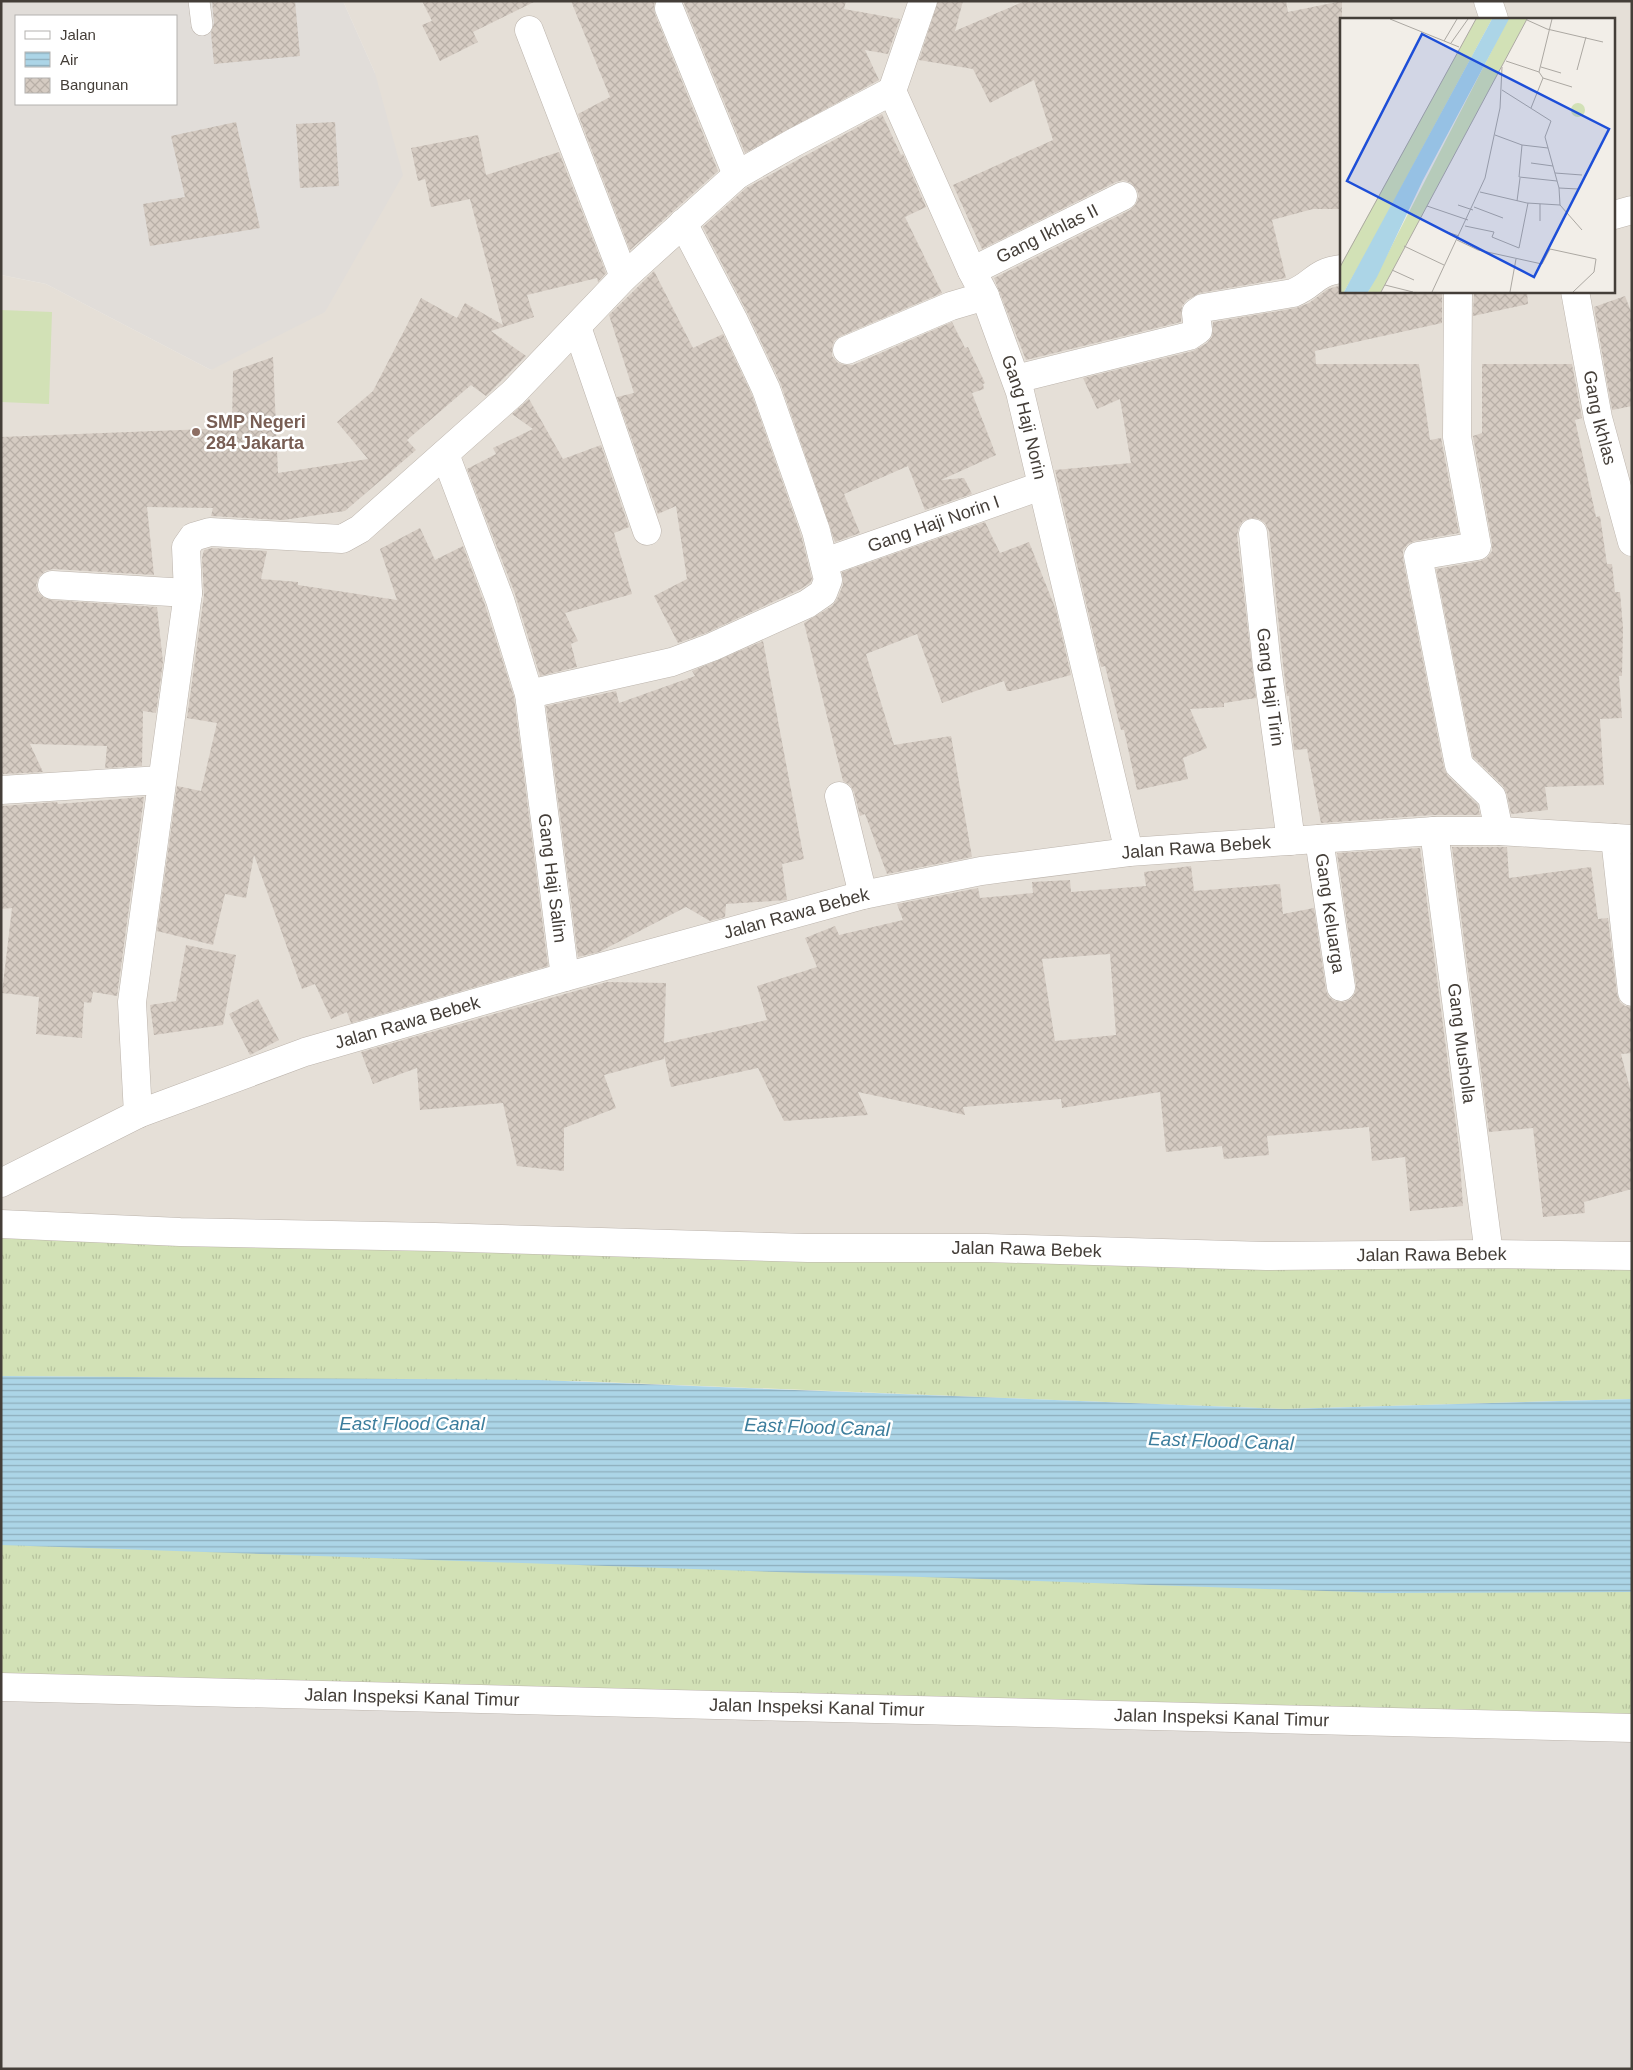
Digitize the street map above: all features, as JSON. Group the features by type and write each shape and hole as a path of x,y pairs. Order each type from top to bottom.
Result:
{"street":[{"path":"138,1114 132,1002 188,593 186,547 194,537 210,532 342,539 360,529 513,393 624,277 737,175 892,91 923,1"},
{"path":"1488,1 1494,18"},
{"path":"669,8 737,175"},
{"path":"529,30 624,277"},
{"name":"Gang Haji Norin","path":"892,91 972,271 985,296 1016,379 1129,852"},
{"name":"Gang Ikhlas II","path":"972,271 1122,196"},
{"path":"1616,214 1632,210"},
{"path":"529,694 672,662 807,604 823,593 828,580 816,531 766,389 734,320 683,223"},
{"path":"1016,379 1189,336 1198,330 1196,313 1203,308 1293,293 1302,290 1317,276 1329,270 1340,269"},
{"path":"1458,292 1457,437 1477,546 1418,556 1459,765 1492,798 1499,831"},
{"name":"Gang Ikhlas","path":"1575,292 1598,418 1632,542"},
{"path":"847,350 951,306 985,296"},
{"path":"577,327 647,531"},
{"name":"Gang Haji Salim","path":"445,454 500,600 529,694 565,977"},
{"name":"Gang Haji Norin I","path":"825,562 1041,486"},
{"name":"Gang Haji Tirin","path":"1253,533 1267,666 1291,840"},
{"path":"52,585 188,593"},
{"path":"1,790 161,780"},
{"path":"839,796 864,896"},
{"name":"Jalan Rawa Bebek","path":"1,1183 138,1114 305,1052 565,977 864,896 981,871 1129,852 1434,831 1499,831 1623,839"},
{"name":"Gang Musholla","path":"1434,831 1489,1254"},
{"name":"Gang Keluarga","path":"1319,839 1341,986"},
{"path":"1623,839 1632,992"},
{"name":"Jalan Rawa Bebek","path":"1,1224 180,1232 808,1248 986,1248 1266,1256 1489,1254 1632,1256"},
{"name":"Jalan Inspeksi Kanal Timur","path":"1,1687 1632,1728"}],"lane":[{"path":"199,1 202,25"}],"shaded area":[{"path":"1,1 343,1 375,73 403,175 325,312 211,370 46,284 1,275"},
{"path":"343,1 1632,1 1632,1257 1,1224 1,275 46,284 211,370 375,73"},
{"path":"1,1698 1632,1732 1632,2069 2,2069"}],"green space":[{"path":"1,310 52,312 49,404 1,402"},
{"path":"1,1224 1632,1257 1632,1399 1285,1409 575,1381 1,1376"},
{"path":"1,1542 1632,1592 1632,1728 1,1684"}],"water":[{"name":"East Flood Canal","path":"1,1376 539,1380 1285,1409 1632,1399 1632,1592 1382,1593 1,1545"}],"building":[{"path":"212,1 295,1 300,56 214,64 211,33 214,23"},
{"path":"422,1 536,1 473,32 478,42 440,61 422,25 432,21"},
{"path":"571,1 655,1 655,14 718,171 630,250 578,114 610,97"},
{"path":"683,1 846,1 844,9 900,19 888,54 865,50 879,80 745,153"},
{"path":"938,1 963,1 955,31 1025,1 1286,1 1288,12 1342,1 1342,18 1340,18 1340,209 1313,209 1272,220 1286,278 1200,293 1187,300 1182,306 1181,322 1026,360 994,278 1130,210 1136,204 1139,196 1137,190 1131,183 1123,180 1116,182 982,249 953,185 1053,140 1034,80 990,103 973,69 919,60"},
{"path":"882,114 901,155 903,154 926,207 905,217 942,293 841,336 834,341 832,356 838,363 853,365 952,322 965,348 968,347 985,383 983,384 984,389 972,393 996,455 941,480 964,478 972,494 925,510 908,466 844,494 860,533 835,542 780,382 748,314 703,227 746,188"},
{"path":"236,122 260,228 150,246 143,204 185,197 171,136"},
{"path":"335,122 339,186 300,188 296,124"},
{"path":"478,135 486,175 559,152 606,273 598,282 597,278 527,295 534,317 491,331 526,356 486,396 471,385 407,440 416,450 345,511 283,520 211,516 213,508 147,507 154,575 53,569 45,571 39,577 36,585 38,592 44,598 157,607 163,662 156,713 143,711 142,766 105,768 107,746 30,744 43,772 3,774 1,770 1,437 232,428 233,371 273,357 278,473 368,459 337,422 373,391 421,298 457,318 465,303 503,325 470,199 431,207 425,179 418,181 411,148"},
{"path":"654,271 693,348 723,334 752,395 801,535 812,579 810,583 799,590 706,633 678,643 654,596 687,579 676,506 658,514 617,397 634,393 609,315"},
{"path":"1340,286 1340,292 1442,292 1442,323 1315,351 1316,364 1419,364 1430,440 1441,438 1459,533 1408,544 1403,550 1403,559 1444,768 1448,776 1478,805 1480,815 1433,815 1321,823 1307,749 1294,750 1269,531 1265,523 1259,519 1251,518 1243,521 1237,535 1256,698 1224,703 1224,707 1190,709 1207,748 1183,758 1188,779 1137,790 1124,730 1121,730 1105,666 1101,667 1055,470 1131,463 1120,399 1097,409 1083,378 1193,351 1207,343 1212,337 1213,322 1296,308 1309,303 1328,289"},
{"path":"1474,292 1527,292 1528,304 1473,316"},
{"path":"1625,296 1632,314 1632,406 1612,410 1594,307"},
{"path":"1482,364 1572,364 1582,418 1575,420 1596,517 1600,516 1607,564 1612,564 1615,592 1620,592 1623,628 1622,676 1619,676 1622,718 1600,719 1604,785 1545,787 1548,810 1511,814 1507,794 1503,786 1473,757 1436,569 1480,561 1487,558 1492,551 1473,436 1482,433"},
{"path":"529,399 563,459 601,445 629,527 614,533 632,594 565,613 578,641 571,644 577,667 540,676 515,594 467,469 496,454 493,448 533,429 512,414"},
{"path":"985,522 1000,553 1029,542 1056,610 1071,675 1011,691 1007,691 1004,681 942,703 917,634 866,654 894,745 951,736 972,857 887,874 865,814 860,816 854,792 850,785 843,781 804,623 832,606 843,585 842,572"},
{"path":"420,528 435,560 463,546 485,605 514,697 548,966 351,1023 347,1012 331,1019 315,984 302,989 254,855 246,898 225,894 213,945 157,931 177,786 201,791 217,723 187,718 204,595 202,558 204,550 212,548 267,551 261,579 298,582 298,585 397,600 380,549"},
{"path":"763,641 804,859 782,864 787,900 726,904 725,917 710,921 686,907 599,952 578,957 546,706 616,691 619,703 695,676 692,671"},
{"path":"144,797 117,996 93,992 91,1003 84,1002 82,1038 36,1034 39,997 2,993 12,908 1,909 1,806 57,802 58,804"},
{"path":"1452,847 1507,847 1509,878 1591,867 1598,919 1608,918 1617,994 1620,1002 1625,1006 1632,1007 1632,1053 1621,1054 1632,1096 1632,1189 1584,1202 1585,1213 1543,1217 1533,1128 1489,1132"},
{"path":"1420,848 1459,1148 1463,1206 1410,1211 1405,1157 1372,1161 1369,1127 1267,1136 1269,1155 1224,1159 1222,1146 1166,1152 1160,1092 1062,1108 1061,1099 963,1107 965,1115 858,1092 868,1115 784,1121 758,1068 671,1087 664,1055 664,1059 604,1075 616,1108 564,1128 564,1171 517,1166 503,1103 420,1110 417,1068 373,1084 361,1052 607,982 666,983 664,1043 767,1020 757,986 817,967 805,938 835,926 839,935 903,920 897,904 978,888 980,898 1033,893 1032,882 1070,880 1071,892 1146,886 1144,872 1191,866 1194,891 1280,884 1283,914 1314,908 1326,990 1329,997 1335,1001 1344,1002 1351,999 1355,993 1356,985 1337,853","holes":["1110,954 1116,1035 1055,1041 1042,959"]},
{"path":"186,945 236,955 223,1025 154,1035 150,1005 176,1001"},
{"path":"258,999 279,1040 250,1055 229,1014"}],"place":[{"name":"SMP Negeri 284 Jakarta","path":"196,432"}]}
